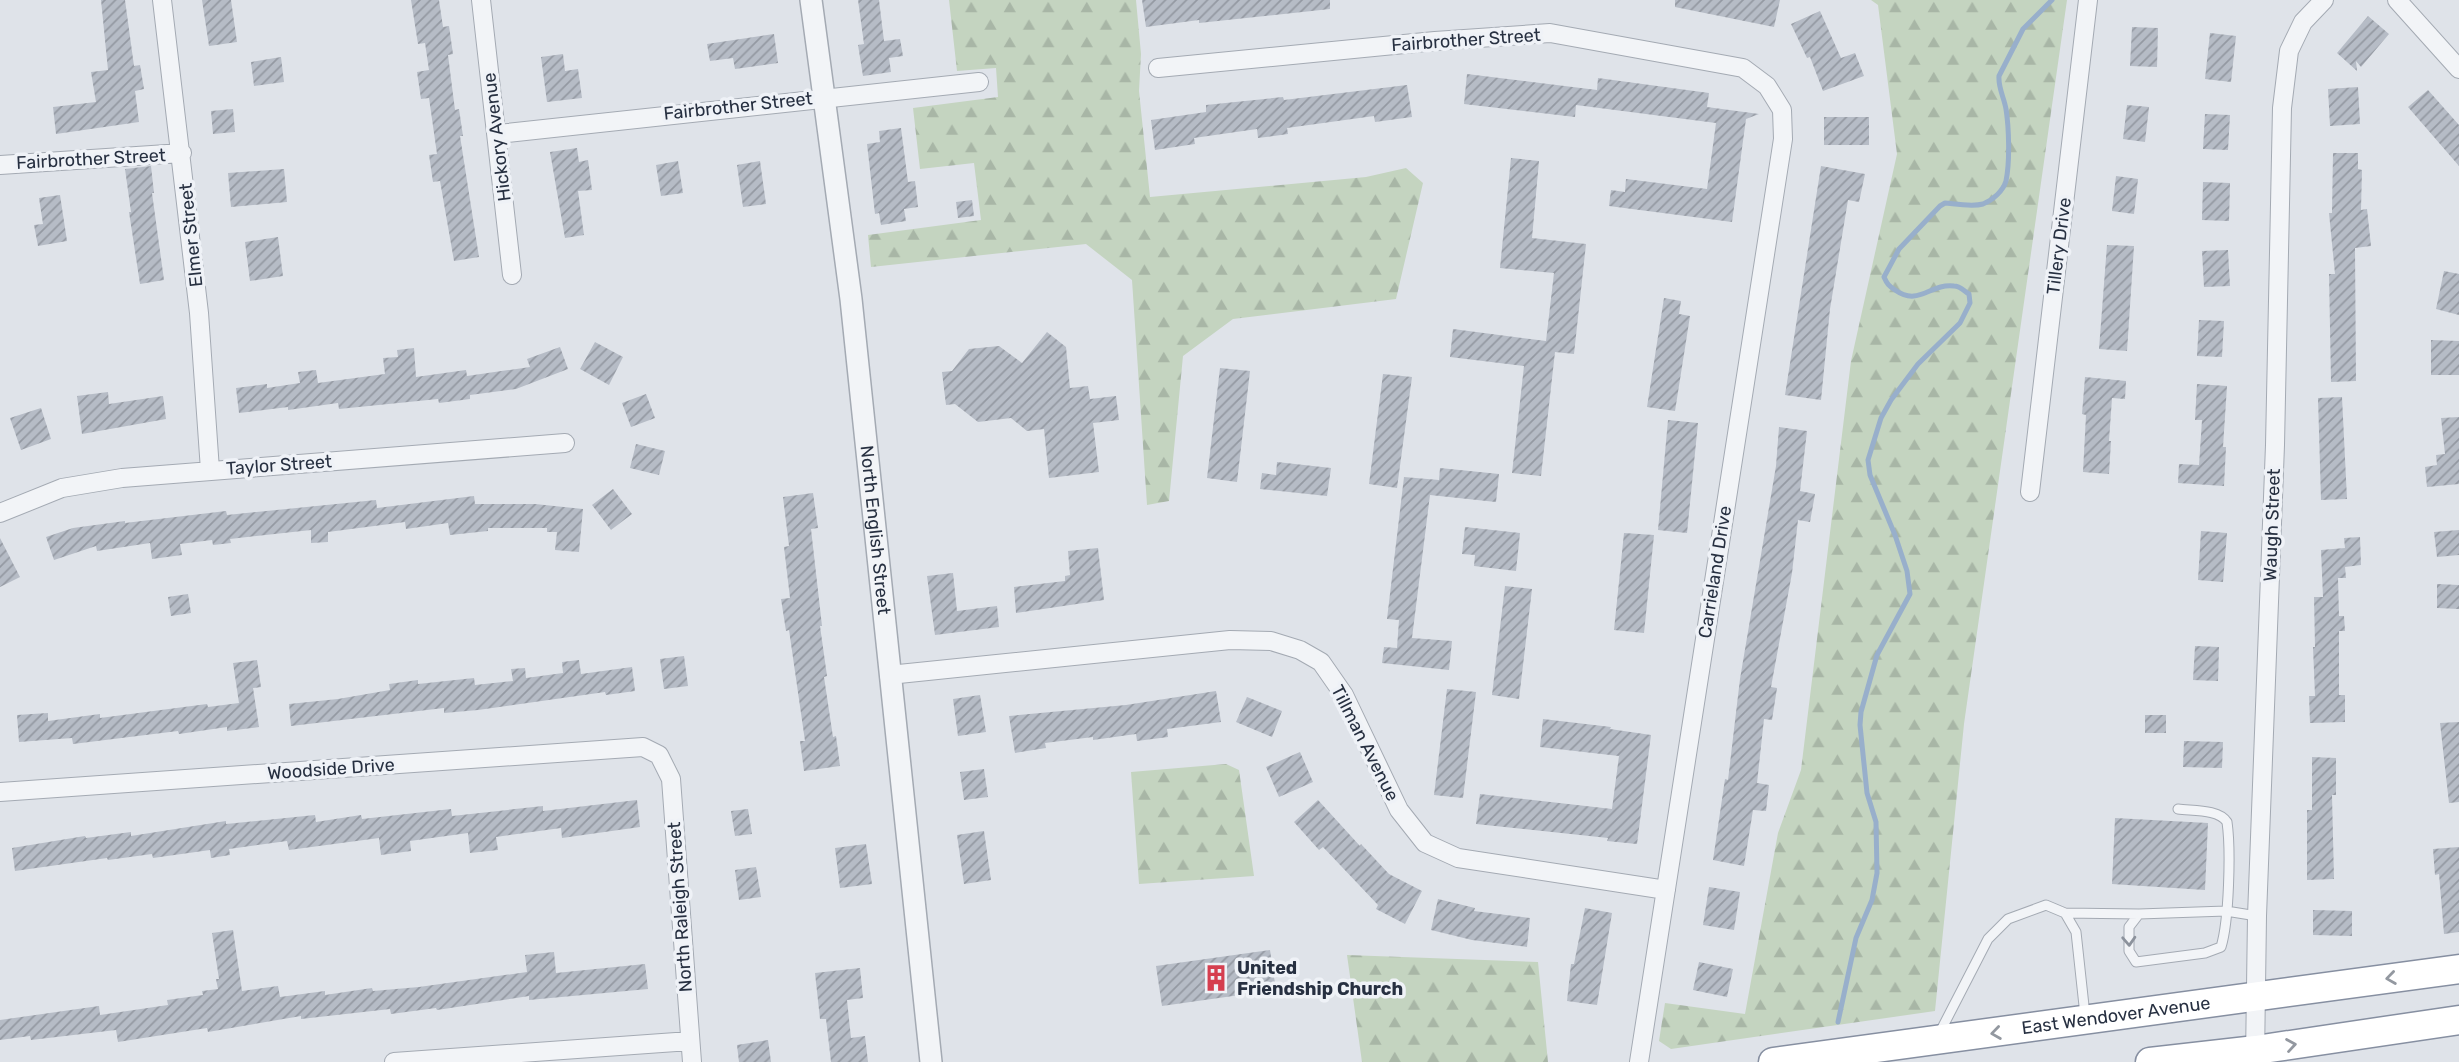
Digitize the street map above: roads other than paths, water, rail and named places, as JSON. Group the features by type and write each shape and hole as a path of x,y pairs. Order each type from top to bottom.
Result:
{"highway":[{"name":"East Wendover Avenue","path":"1773,1062 2459,969"},
{"path":"2150,1062 2255,1056 2459,1020"}],"street":[{"name":"Elmer Street","path":"162,0 199,313 210,470"},
{"name":"Hickory Avenue","path":"481,0 512,275"},
{"name":"North English Street","path":"811,0 853,313 931,1062"},
{"name":"Tillery Drive","path":"2030,492 2088,0"},
{"name":"Waugh Street","path":"2255,1056 2257,916 2275,445 2282,108 2289,51 2303,22 2324,0"},
{"path":"2397,0 2457,63"},
{"name":"Fairbrother Street","path":"1158,68 1435,41 1550,33 1743,68 1767,86"},
{"name":"Fairbrother Street","path":"498,134 979,82"},
{"name":"Carrieland Drive","path":"1639,1062 1783,139 1782,110 1767,86"},
{"name":"Fairbrother Street","path":"0,164 182,153"},
{"name":"Taylor Street","path":"0,513 62,488 122,478 565,443"},
{"name":"Tillman Avenue","path":"889,675 1230,640 1270,640 1300,650 1321,662 1344,695 1399,810 1424,843 1458,858 1665,890"},
{"name":"Woodside Drive","path":"0,792 643,747 659,755"},
{"name":"North Raleigh Street","path":"659,755 671,779 692,1062"},
{"path":"394,1062 690,1041"}],"lane":[{"path":"2140,914 2129,927 2129,951 2136,962 2205,953 2221,947 2226,911 2227,822 2224,817 2214,814 2178,809"},
{"path":"1935,1041 1988,939 2008,919 2046,905 2066,913 2226,911 2257,916"},
{"path":"2066,913 2076,932 2086,1021"}],"waterway":[{"path":"1838,1022 1856,938 1872,900 1877,873 1876,822 1867,793 1861,712 1877,655 1910,594 1907,571 1870,475 1868,460 1881,418 1891,400 1918,364 1960,323 1970,303 1969,294 1958,287 1946,286 1918,295 1903,295 1893,289 1884,277 1899,249 1940,206 1945,203 1983,204 1994,198 2003,188 2009,155 2006,109 1999,76 2023,29 2052,0"}],"place":[{"name":"United Friendship Church","path":"1216,978"}]}
